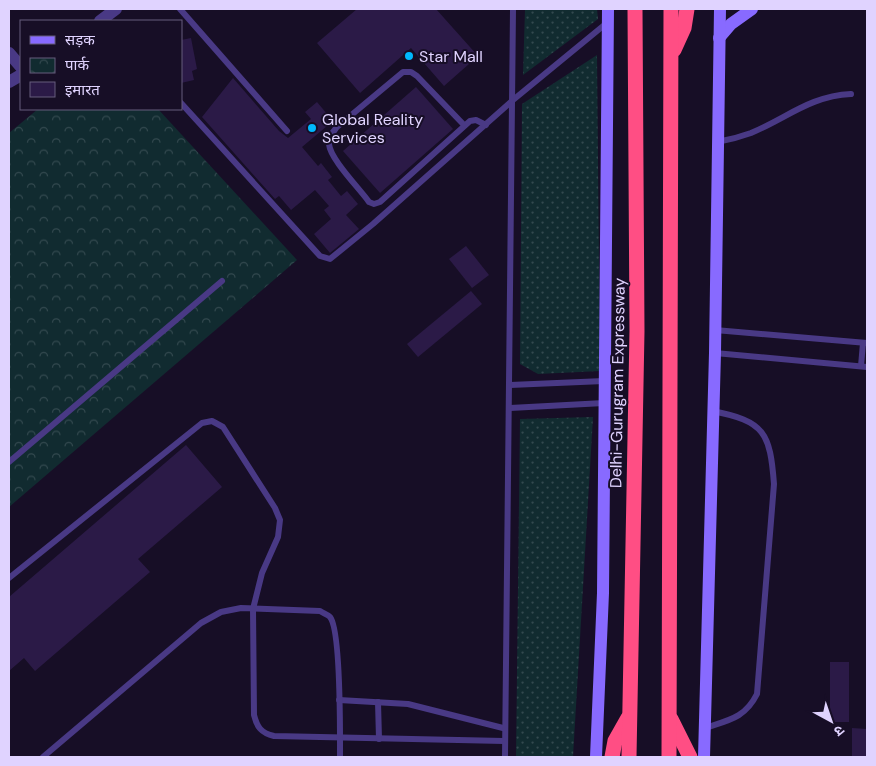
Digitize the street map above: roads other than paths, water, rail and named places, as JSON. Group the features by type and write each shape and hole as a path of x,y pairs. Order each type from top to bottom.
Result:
{"highway":[{"name":"Delhi-Gurugram Expressway","path":"629,757 628,718 637,331 635,9"},
{"path":"670,757 671,9"},
{"path":"671,57 684,28 687,9"},
{"path":"670,715 690,757"},
{"path":"612,757 615,741 628,718"}],"main road":[{"path":"704,757 715,330 720,9"},
{"path":"719,38 732,24 752,9"},
{"path":"596,757 603,593 608,15"}],"street":[{"path":"103,17 116,9"},
{"path":"9,53 20,66"},
{"path":"9,82 20,76"}],"lane":[{"path":"180,9 287,131"},
{"path":"504,757 510,408 512,9"},
{"path":"182,104 320,256 330,259 486,125 608,15"},
{"path":"464,125 417,76 411,72 403,72 337,127 330,136 329,144 333,154 369,202 374,204 380,202 464,125 476,120 486,125"},
{"path":"717,142 753,132 819,99 832,95 851,94"},
{"path":"9,462 222,281"},
{"path":"714,353 864,366 865,343 715,330"},
{"path":"510,384 604,381"},
{"path":"510,408 604,403"},
{"path":"705,728 734,718 750,708 756,694 774,484 772,455 768,440 760,428 733,415 712,411"},
{"path":"9,578 202,424 212,421 223,427 275,508 280,520 278,537 262,573 253,609 254,715 257,725 264,734 274,736 504,741"},
{"path":"43,757 201,623 221,612 241,608 320,611 330,617 335,627 340,757"},
{"path":"339,700 408,704 435,709 504,728"},
{"path":"378,702 379,739"}],"place":[{"name":"Star Mall","path":"409,56"},
{"name":"Global Reality Services","path":"312,128"}]}
